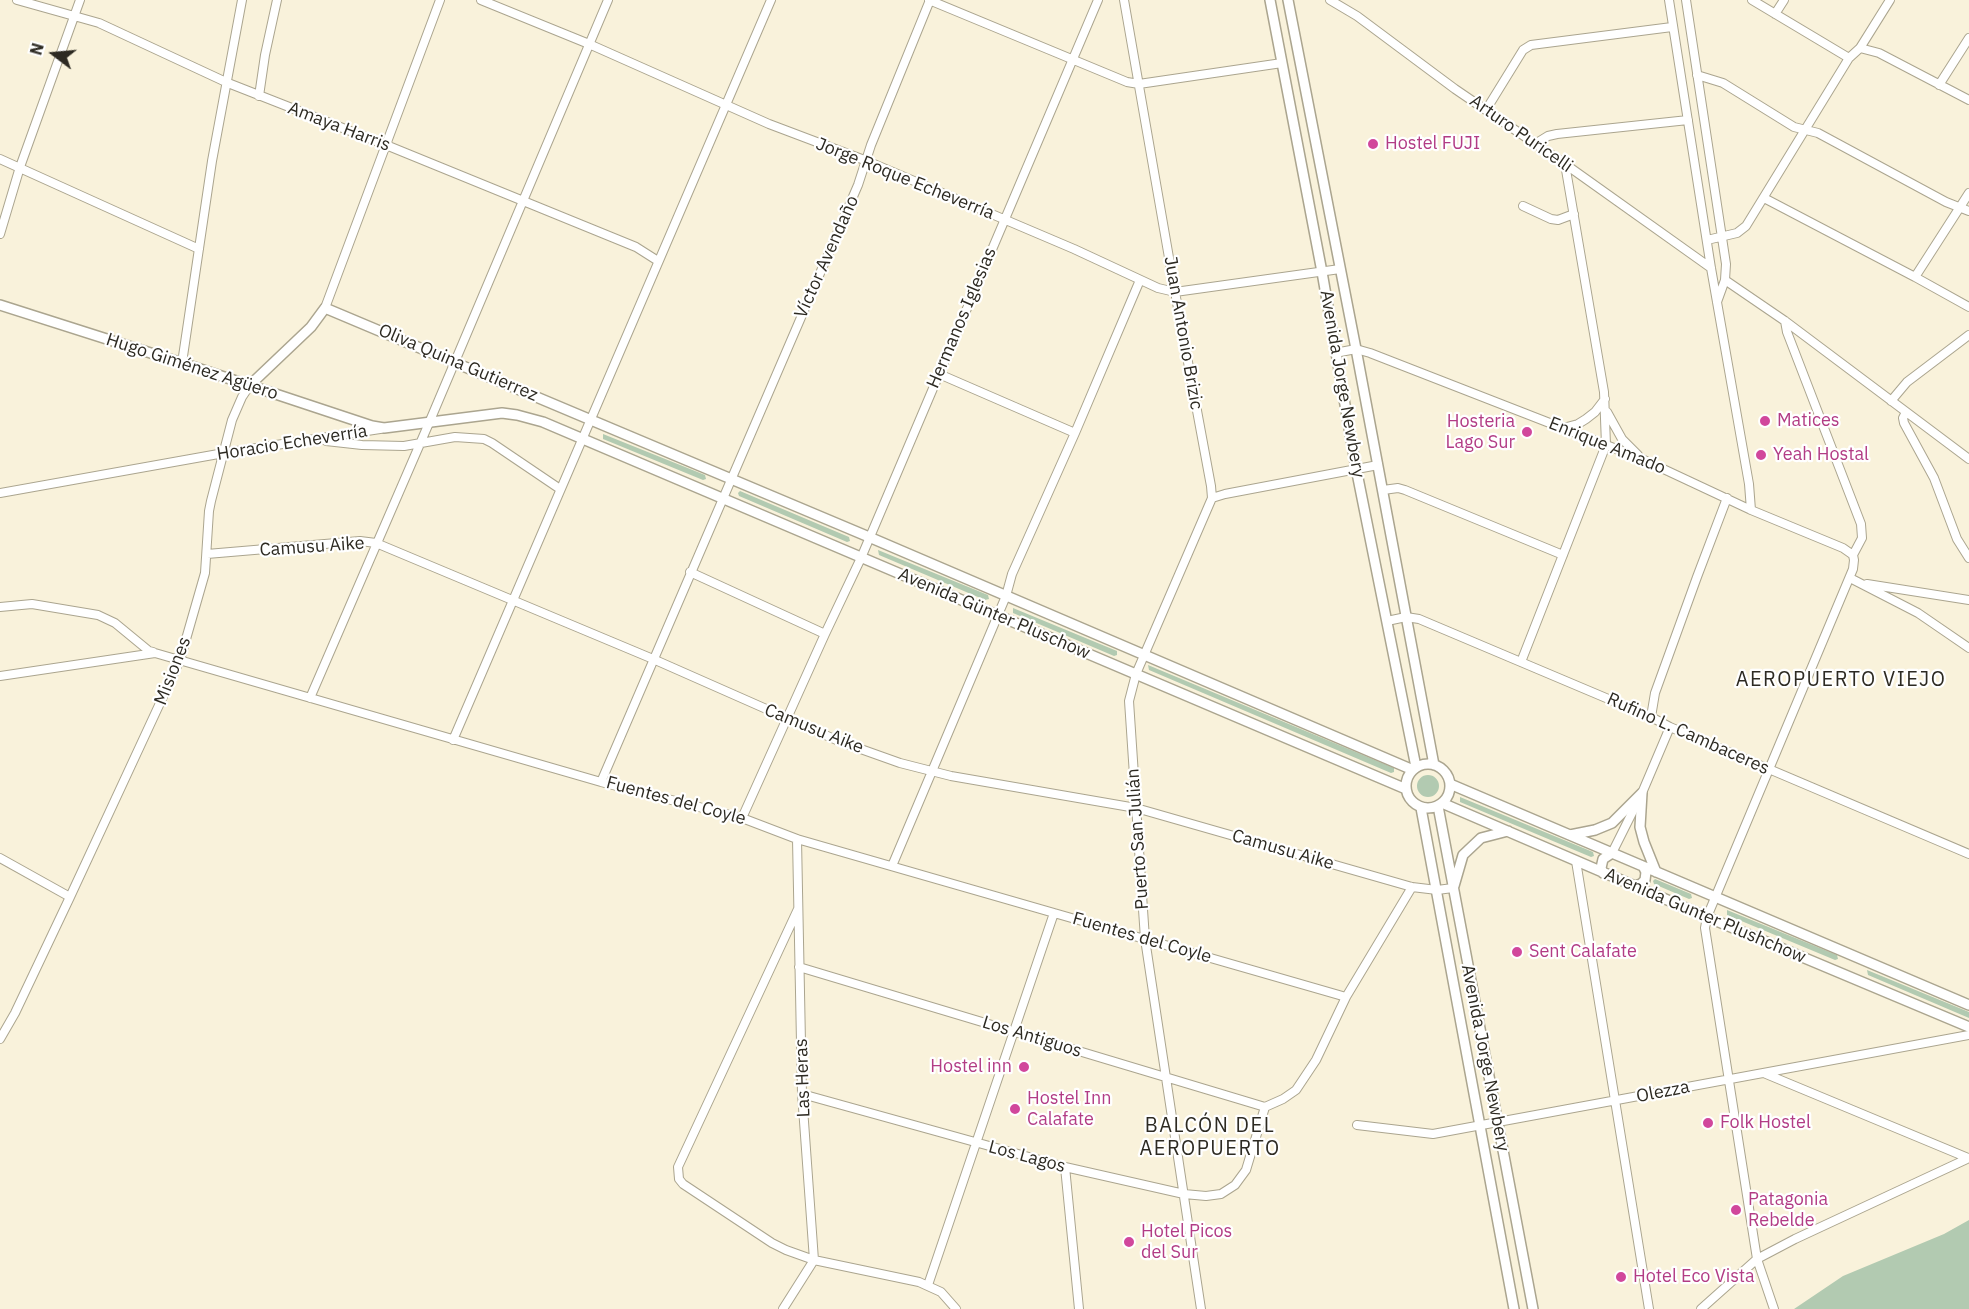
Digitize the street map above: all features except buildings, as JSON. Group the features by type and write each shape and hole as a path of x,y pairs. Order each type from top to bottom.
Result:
{"street":[{"name":"Amaya Harris","path":"17,0 99,23 228,83 636,247 658,261"},
{"path":"0,234 20,167 80,0"},
{"path":"182,363 212,161 242,0"},
{"path":"259,96 277,0"},
{"path":"325,308 440,0"},
{"name":"Jorge Roque Echeverría","path":"481,0 589,44 769,124 867,161 1004,219 1158,288 1174,292 1340,269"},
{"path":"310,698 608,0"},
{"path":"453,740 771,0"},
{"path":"929,0 1126,82 1139,84 1282,63"},
{"name":"Víctor Avendaño","path":"601,782 858,185 929,0"},
{"name":"Hermanos Iglesias","path":"742,818 861,558 1098,0"},
{"name":"Juan Antonio Brizic","path":"1124,0 1212,498"},
{"name":"Avenida Jorge Newbery","path":"1270,0 1322,272 1356,468 1415,769"},
{"name":"Avenida Jorge Newbery","path":"1287,0 1356,349 1434,765"},
{"name":"Arturo Puricelli","path":"1330,0 1357,16 1432,72 1711,268"},
{"path":"1669,0 1711,268 1749,484 1751,510"},
{"path":"1686,0 1726,264 1725,280 1717,304"},
{"path":"1752,0 1849,58"},
{"path":"1775,14 1784,0"},
{"path":"1707,240 1742,230 1849,58 1860,48 1890,0"},
{"path":"1486,110 1523,50 1531,45 1672,27"},
{"path":"1940,85 1969,38"},
{"path":"1860,48 1879,53 1969,100"},
{"path":"1697,75 1723,83 1794,127 1818,133 1969,212"},
{"path":"1535,144 1548,136 1557,134 1688,120"},
{"path":"0,159 199,249"},
{"path":"1521,662 1606,445 1605,403 1565,164"},
{"path":"1915,277 1969,193"},
{"path":"1764,198 1969,307"},
{"path":"1523,206 1551,219 1558,220 1574,214"},
{"path":"892,866 1006,596 1012,574 1140,280"},
{"path":"1725,280 1785,321 1969,459"},
{"name":"Hugo Giménez Agüero","path":"0,305 354,421 384,428"},
{"name":"Oliva Quina Gutierrez","path":"325,308 590,419"},
{"name":"Misiones","path":"0,1039 15,1013 180,660 205,573 209,511 232,420 242,397 250,386 310,327 325,308"},
{"path":"1773,1309 1757,1259 1706,938 1707,917 1850,578 1854,565 1853,555 1862,538 1861,524 1787,332 1785,321"},
{"path":"1891,400 1907,382 1969,335"},
{"path":"1335,353 1356,349"},
{"name":"Enrique Amado","path":"1356,349 1371,352 1642,459 1751,510 1843,548 1853,555"},
{"path":"939,374 1075,433"},
{"path":"1562,428 1578,424 1605,403"},
{"path":"1605,403 1612,423 1622,439 1642,459"},
{"path":"1906,412 1903,418 1904,423 1934,478 1957,539 1969,558"},
{"name":"Horacio Echeverría","path":"0,493 224,453 384,428 488,415 517,415 543,422 582,439"},
{"name":"Avenida Günter Pluschow","path":"590,419 1415,769"},
{"path":"318,440 362,445 404,446 455,437 484,439 560,489"},
{"name":"Avenida Günter Pluschow","path":"582,439 1406,789"},
{"path":"1144,655 1212,498 1378,465"},
{"path":"1383,490 1398,488 1405,490 1563,555"},
{"path":"1651,717 1655,693 1727,498"},
{"name":"Camusu Aike","path":"207,554 360,541 376,543 653,659 841,742 932,772 1136,808 1412,887 1437,890 1453,888"},
{"path":"690,572 825,634"},
{"path":"1850,578 1918,613 1969,648"},
{"path":"1859,582 1969,600"},
{"path":"0,607 32,604 98,615 115,623 149,651 155,653"},
{"path":"1387,621 1406,617"},
{"name":"Rufino L. Cambaceres","path":"1406,617 1419,619 1969,854"},
{"name":"Fuentes del Coyle","path":"0,676 155,653 601,782 742,818 797,839 1346,997"},
{"name":"Puerto San Julián","path":"1144,655 1129,701 1145,939 1201,1309"},
{"path":"1603,873 1602,863 1606,855 1612,853 1642,793 1670,727"},
{"path":"1428,764 1434,765 1445,772 1450,784 1449,795 1440,805 1421,808 1411,800 1406,789 1408,777 1415,769 1428,764"},
{"name":"Avenida Gunter Plushchow","path":"1450,784 1969,1005"},
{"path":"1569,835 1595,831 1612,823 1642,793"},
{"path":"1642,793 1640,827 1656,872"},
{"name":"Avenida Jorge Newbery","path":"1440,805 1453,888 1533,1309"},
{"name":"Avenida Gunter Plushchow","path":"1440,805 1508,831 1969,1027"},
{"name":"Avenida Jorge Newbery","path":"1421,808 1514,1309"},
{"path":"1453,888 1463,855 1481,838 1508,831"},
{"name":"Las Heras","path":"797,839 802,1094 814,1260"},
{"path":"0,858 70,897"},
{"path":"1576,861 1649,1309"},
{"path":"1634,886 1645,880 1646,872 1643,866"},
{"path":"1265,1107 1284,1099 1296,1090 1316,1060 1346,997 1412,887"},
{"path":"798,909 678,1167 679,1179 683,1184 786,1250 814,1260 906,1278 928,1285 941,1292 956,1309"},
{"path":"928,1285 1054,913"},
{"path":"1850,976 1858,957"},
{"name":"Los Antiguos","path":"799,967 1265,1107"},
{"name":"Olezza","path":"1357,1125 1426,1134 1498,1123 1969,1035"},
{"path":"1765,1073 1968,1158"},
{"name":"Los Lagos","path":"802,1094 1065,1167 1184,1194 1206,1196 1221,1194 1235,1185 1246,1170 1265,1107"},
{"path":"1701,1309 1757,1259 1968,1158"},
{"path":"1065,1167 1079,1309"},
{"path":"783,1309 814,1260"},
{"path":"1508,1279 1527,1275"}],"green space":[{"path":"603,434 705,475 706,479 703,480 603,439"},
{"path":"740,491 849,537 850,541 847,542 739,496"},
{"path":"878,550 988,595 989,599 985,600 879,555"},
{"path":"1013,608 1117,651 1117,655 1114,656 1013,613"},
{"path":"1148,665 1394,768 1394,772 1391,773 1149,670"},
{"path":"1428,775 1436,778 1439,786 1436,794 1428,797 1420,794 1417,786 1420,778"},
{"path":"1460,797 1593,852 1594,856 1591,857 1460,802"},
{"path":"1655,879 1691,894 1692,898 1689,899 1654,884"},
{"path":"1727,910 1837,955 1838,959 1835,960 1727,915"},
{"path":"1867,970 1969,1012 1969,1018 1868,975"},
{"path":"1969,1220 1969,1309 1794,1309 1843,1276 1944,1234"}],"place":[{"name":"Hostel FUJI","path":"1373,144"},
{"name":"Matices","path":"1765,421"},
{"name":"Hosteria Lago Sur","path":"1527,432"},
{"name":"Yeah Hostal","path":"1761,455"},
{"name":"Sent Calafate","path":"1517,952"},
{"name":"Hostel inn","path":"1024,1067"},
{"name":"Hostel Inn Calafate","path":"1015,1109"},
{"name":"Folk Hostel","path":"1708,1123"},
{"name":"Patagonia Rebelde","path":"1736,1210"},
{"name":"Hotel Picos del Sur","path":"1129,1242"},
{"name":"Hotel Eco Vista","path":"1621,1277"}],"district":[{"name":"AEROPUERTO VIEJO","path":"1841,680"},
{"name":"BALCÓN DEL AEROPUERTO","path":"1210,1138"}]}
